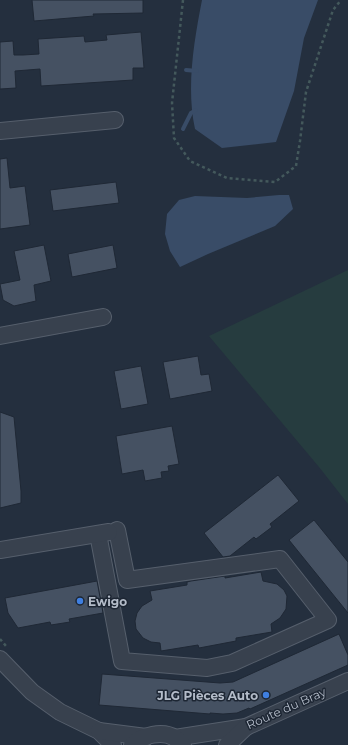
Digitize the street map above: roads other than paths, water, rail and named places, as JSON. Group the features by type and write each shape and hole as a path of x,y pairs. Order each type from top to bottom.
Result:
{"street":[{"path":"0,131 115,120"},
{"path":"0,336 103,317"},
{"path":"0,550 121,529 127,580 280,559 328,620 232,663 207,668 122,661 98,534"},
{"path":"0,659 32,692 60,712 100,731 113,745"},
{"name":"Route du Bray","path":"100,731 146,736 170,736 179,742 246,726 348,681"},
{"path":"227,745 246,726"},
{"path":"132,745 146,736"}],"water":[{"path":"202,0 318,0 304,38 294,91 276,142 222,148 195,129 192,113 191,81 196,32"},
{"path":"289,195 293,209 275,226 180,267 170,251 165,234 167,214 179,200 195,196 247,198"}],"waterway":[{"path":"186,70 197,71"},
{"path":"183,129 191,113 196,110"}],"place":[{"name":"Ewigo","path":"80,601"},
{"name":"JLG Pièces Auto","path":"266,695"}]}
